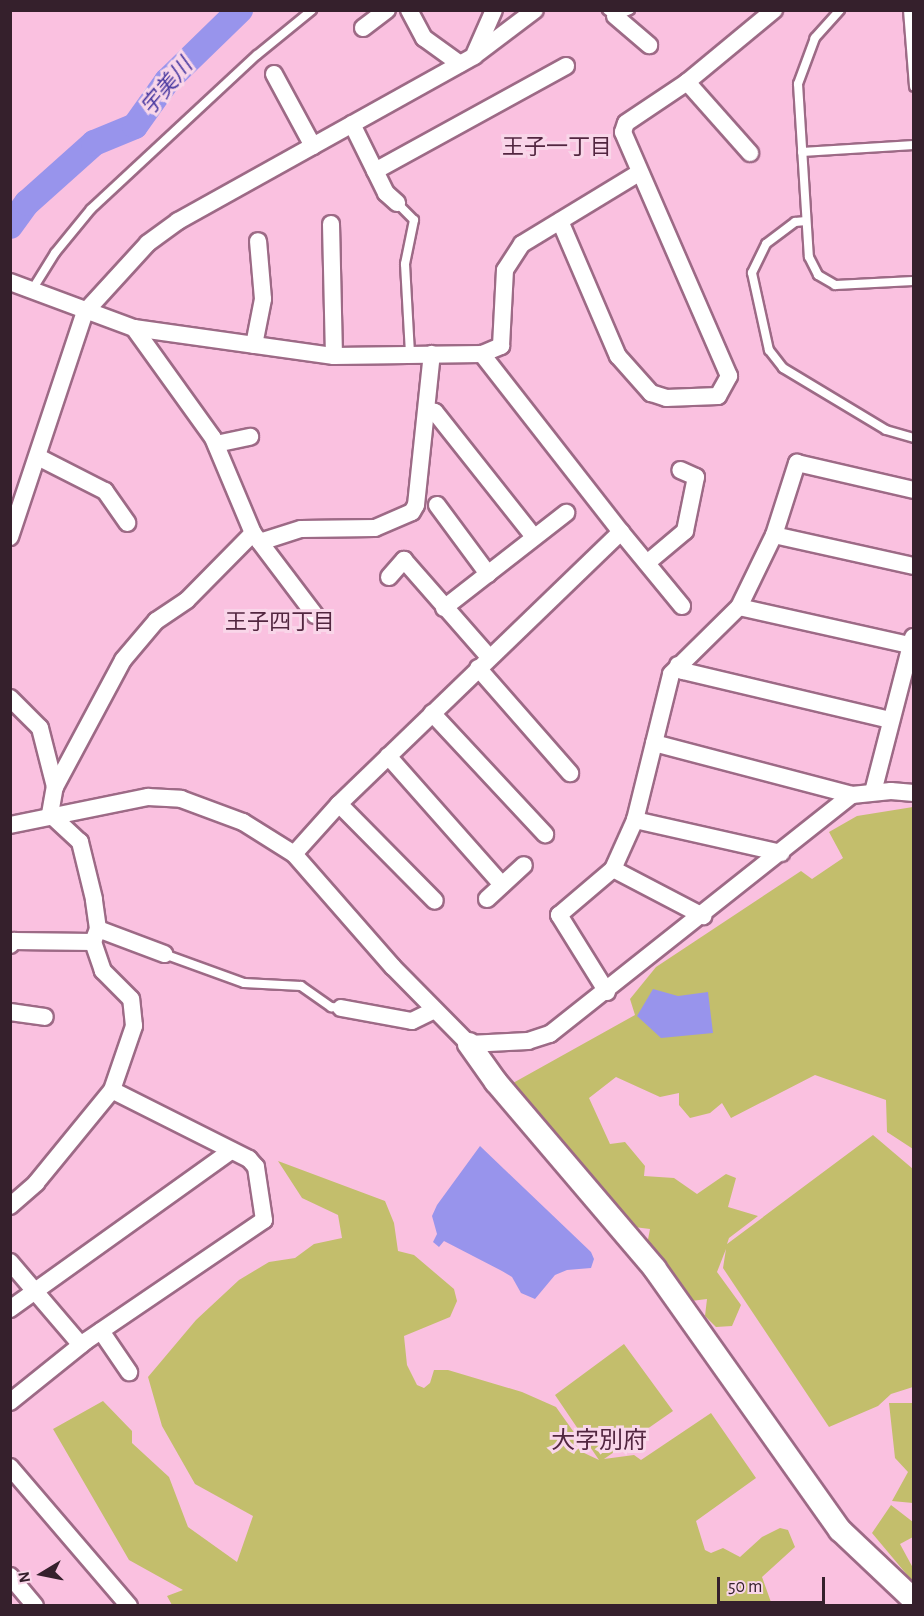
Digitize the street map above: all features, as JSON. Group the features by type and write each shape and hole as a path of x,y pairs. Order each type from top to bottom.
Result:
{"street":[{"path":"363,28 387,10"},
{"path":"409,10 424,38 467,60"},
{"path":"467,60 494,10"},
{"path":"10,537 40,458 85,312 148,243 178,221 467,60 535,10"},
{"path":"560,221 618,356 651,393 666,398 718,396 729,376 623,132 626,123 687,81 774,10"},
{"path":"617,12 649,45"},
{"path":"375,171 566,66"},
{"path":"274,74 313,146"},
{"path":"687,81 750,153"},
{"path":"352,124 386,193 397,203"},
{"path":"23,287 85,312 134,328 334,356 482,354 501,346 505,270 522,244 639,173"},
{"path":"331,224 334,356"},
{"path":"254,345 263,299 258,240"},
{"path":"134,328 216,444 257,538 315,615"},
{"path":"50,814 55,787 123,660 156,621 187,600 257,538 301,529 375,528 412,512 417,505 432,354"},
{"path":"482,354 682,606"},
{"path":"428,411 435,412 534,537"},
{"path":"216,444 250,437"},
{"path":"40,458 105,491 127,523"},
{"path":"607,992 559,915 613,869 635,820 671,674 739,607 774,535 797,463 914,489"},
{"path":"647,562 685,531 696,477 680,470"},
{"path":"437,505 488,573"},
{"path":"444,608 566,513"},
{"path":"294,854 339,804 432,712 621,532"},
{"path":"774,535 914,566"},
{"path":"389,577 404,560 444,608 483,663 570,773"},
{"path":"739,607 913,643 873,792"},
{"path":"678,665 684,671 891,720"},
{"path":"10,698 40,728 55,787"},
{"path":"432,712 545,834"},
{"path":"654,743 852,795 873,792 914,794"},
{"path":"388,756 502,885"},
{"path":"469,1044 528,1041 550,1034 607,992 852,795"},
{"path":"10,825 50,814 148,797 181,799 243,822 294,854 435,1011 469,1044 496,1082 655,1269 840,1530 914,1600"},
{"path":"339,804 435,901"},
{"path":"10,1206 36,1183 112,1089 134,1026 131,999 103,971 80,842 50,814"},
{"path":"635,820 781,853"},
{"path":"487,899 524,865"},
{"path":"613,869 703,916"},
{"path":"10,945 14,941 95,935 164,954"},
{"path":"341,1008 412,1021 435,1011"},
{"path":"10,1012 45,1017"},
{"path":"10,1402 81,1345 264,1220 256,1167 249,1159 112,1089"},
{"path":"10,1309 231,1151"},
{"path":"10,1262 81,1345"},
{"path":"101,1331 129,1371"},
{"path":"10,1467 129,1605"},
{"path":"10,1576 35,1605"}],"lane":[{"path":"23,287 91,209 257,55 312,10"},
{"path":"840,10 815,38 800,72 802,152 809,257 826,281 846,285 914,280"},
{"path":"908,10 914,87"},
{"path":"802,152 914,145"},
{"path":"397,203 414,219 405,264 410,354"},
{"path":"806,221 795,222 770,239 752,273 769,350 783,368 886,430 914,438"},
{"path":"164,954 244,983 301,986 332,1007 341,1008"}],"shaded area":[{"path":"913,807 913,1149 887,1132 886,1100 815,1075 731,1118 722,1103 710,1113 690,1118 679,1105 679,1093 660,1097 616,1077 589,1098 610,1144 625,1142 645,1166 644,1176 674,1178 697,1194 726,1174 736,1178 728,1207 758,1216 729,1238 727,1244 873,1135 913,1169 913,1387 891,1394 878,1406 829,1427 723,1268 726,1249 717,1272 741,1305 732,1326 716,1327 705,1316 707,1299 691,1301 646,1250 650,1229 626,1226 557,1135 531,1110 507,1104 513,1083 635,1015 630,999 656,967 801,871 812,879 843,858 829,832 857,816"},
{"path":"653,989 678,996 708,992 713,1033 661,1038 637,1016"},
{"path":"480,1146 591,1252 594,1259 591,1268 567,1270 555,1275 535,1299 521,1293 512,1277 502,1271 444,1241 439,1247 433,1242 437,1234 432,1216 437,1205"},
{"path":"278,1161 385,1201 394,1223 398,1251 414,1255 454,1289 457,1301 450,1317 404,1336 407,1365 417,1385 424,1388 430,1383 434,1370 448,1370 522,1392 556,1407 578,1438 582,1452 599,1460 555,1395 624,1344 673,1411 604,1459 634,1455 641,1460 711,1413 756,1478 696,1521 705,1550 711,1553 723,1548 740,1557 762,1537 780,1528 788,1530 795,1547 762,1577 772,1605 172,1605 167,1596 183,1590 129,1560 53,1429 103,1401 132,1431 132,1443 169,1477 188,1527 237,1562 253,1516 195,1484 162,1426 148,1377 196,1320 239,1280 269,1262 295,1258 314,1244 342,1238 338,1215 302,1198"},
{"path":"889,1403 913,1403 913,1503 892,1501 908,1472 895,1458"},
{"path":"891,1505 913,1522 913,1537 900,1544 913,1568 913,1582 872,1533"}],"waterway":[{"name":"宇美川","path":"10,226 27,203 94,143 135,126 167,81 240,10"}],"district":[{"name":"王子一丁目","path":"557,148"},
{"name":"王子四丁目","path":"280,623"},
{"name":"大字別府","path":"599,1442"}]}
